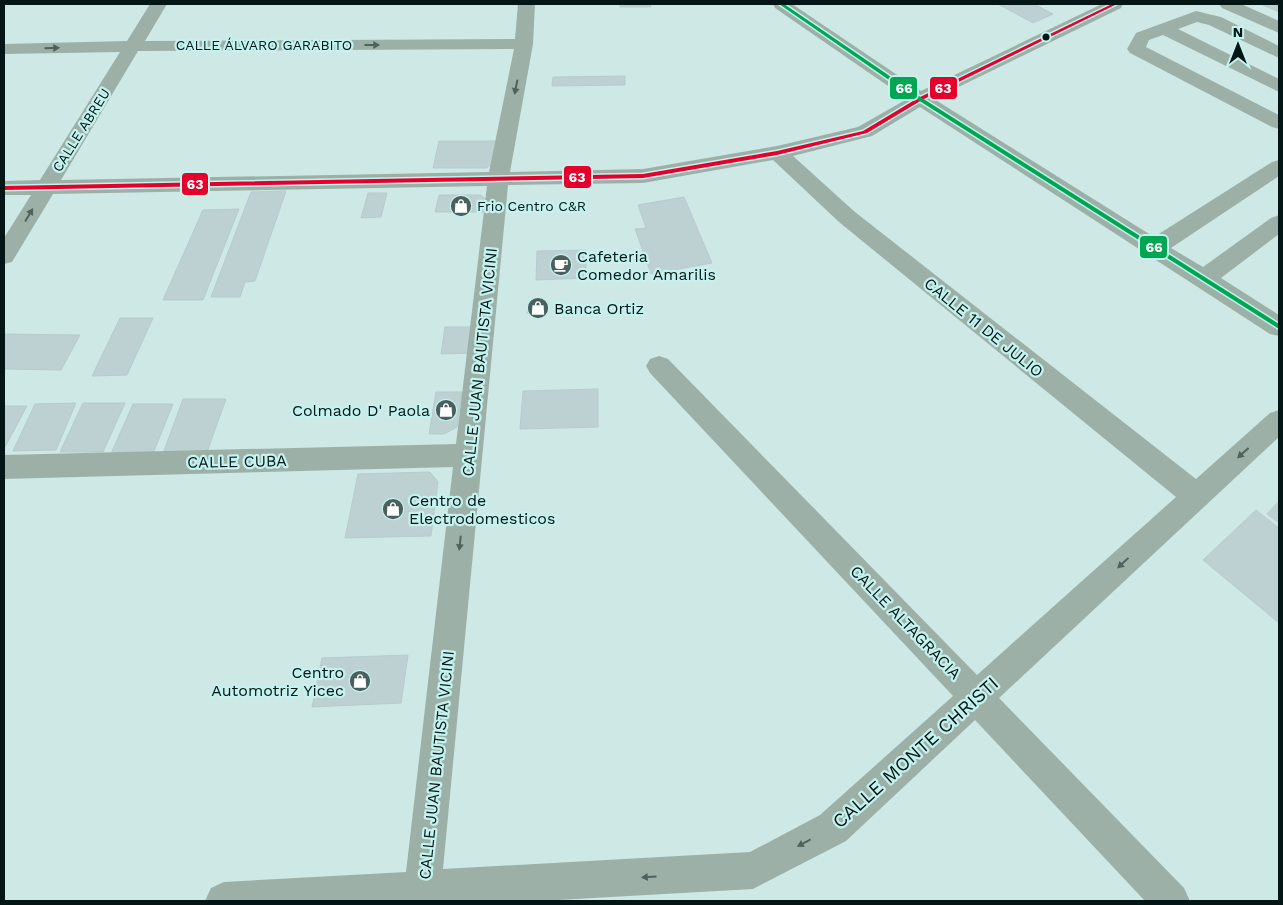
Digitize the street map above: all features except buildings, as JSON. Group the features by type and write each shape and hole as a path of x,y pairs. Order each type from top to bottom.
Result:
{"street":[{"name":"CALLE ABREU","path":"4,256 158,4"},
{"name":"CALLE JUAN BAUTISTA VICINI","path":"422,896 498,179 524,44 527,4"},
{"path":"780,4 920,99 1202,280 1279,327"},
{"path":"4,188 643,176 777,154 865,132 920,99 1115,4"},
{"path":"1228,4 1279,28"},
{"path":"1279,53 1216,21 1196,16 1142,37 1136,49 1279,123"},
{"path":"1044,18 1063,29"},
{"path":"1164,29 1279,86"},
{"name":"CALLE ÁLVARO GARABITO","path":"4,49 132,46 524,44"},
{"name":"CALLE 11 DE JULIO","path":"777,154 855,224 1195,495"},
{"path":"1154,248 1279,167"},
{"path":"1202,280 1275,232"},
{"name":"CALLE ALTAGRACIA","path":"659,366 978,697 1171,901"},
{"name":"CALLE MONTE CHRISTI","path":"224,901 422,896 753,870 833,828 978,697 1195,495 1279,421"},
{"name":"CALLE CUBA","path":"4,467 470,455"}],"transit line":[{"name":"66","path":"781,4 920,99 1279,327"},
{"name":"63","path":"4,188 643,176 777,153 865,132 920,99 1115,4"}],"place":[{"name":"Frio Centro C&R","path":"461,206"},
{"name":"Cafeteria Comedor Amarilis","path":"561,265"},
{"name":"Banca Ortiz","path":"538,308"},
{"name":"Colmado D' Paola","path":"446,410"},
{"name":"Centro de Electrodomesticos","path":"393,509"},
{"name":"Centro Automotriz Yicec","path":"360,681"}]}
